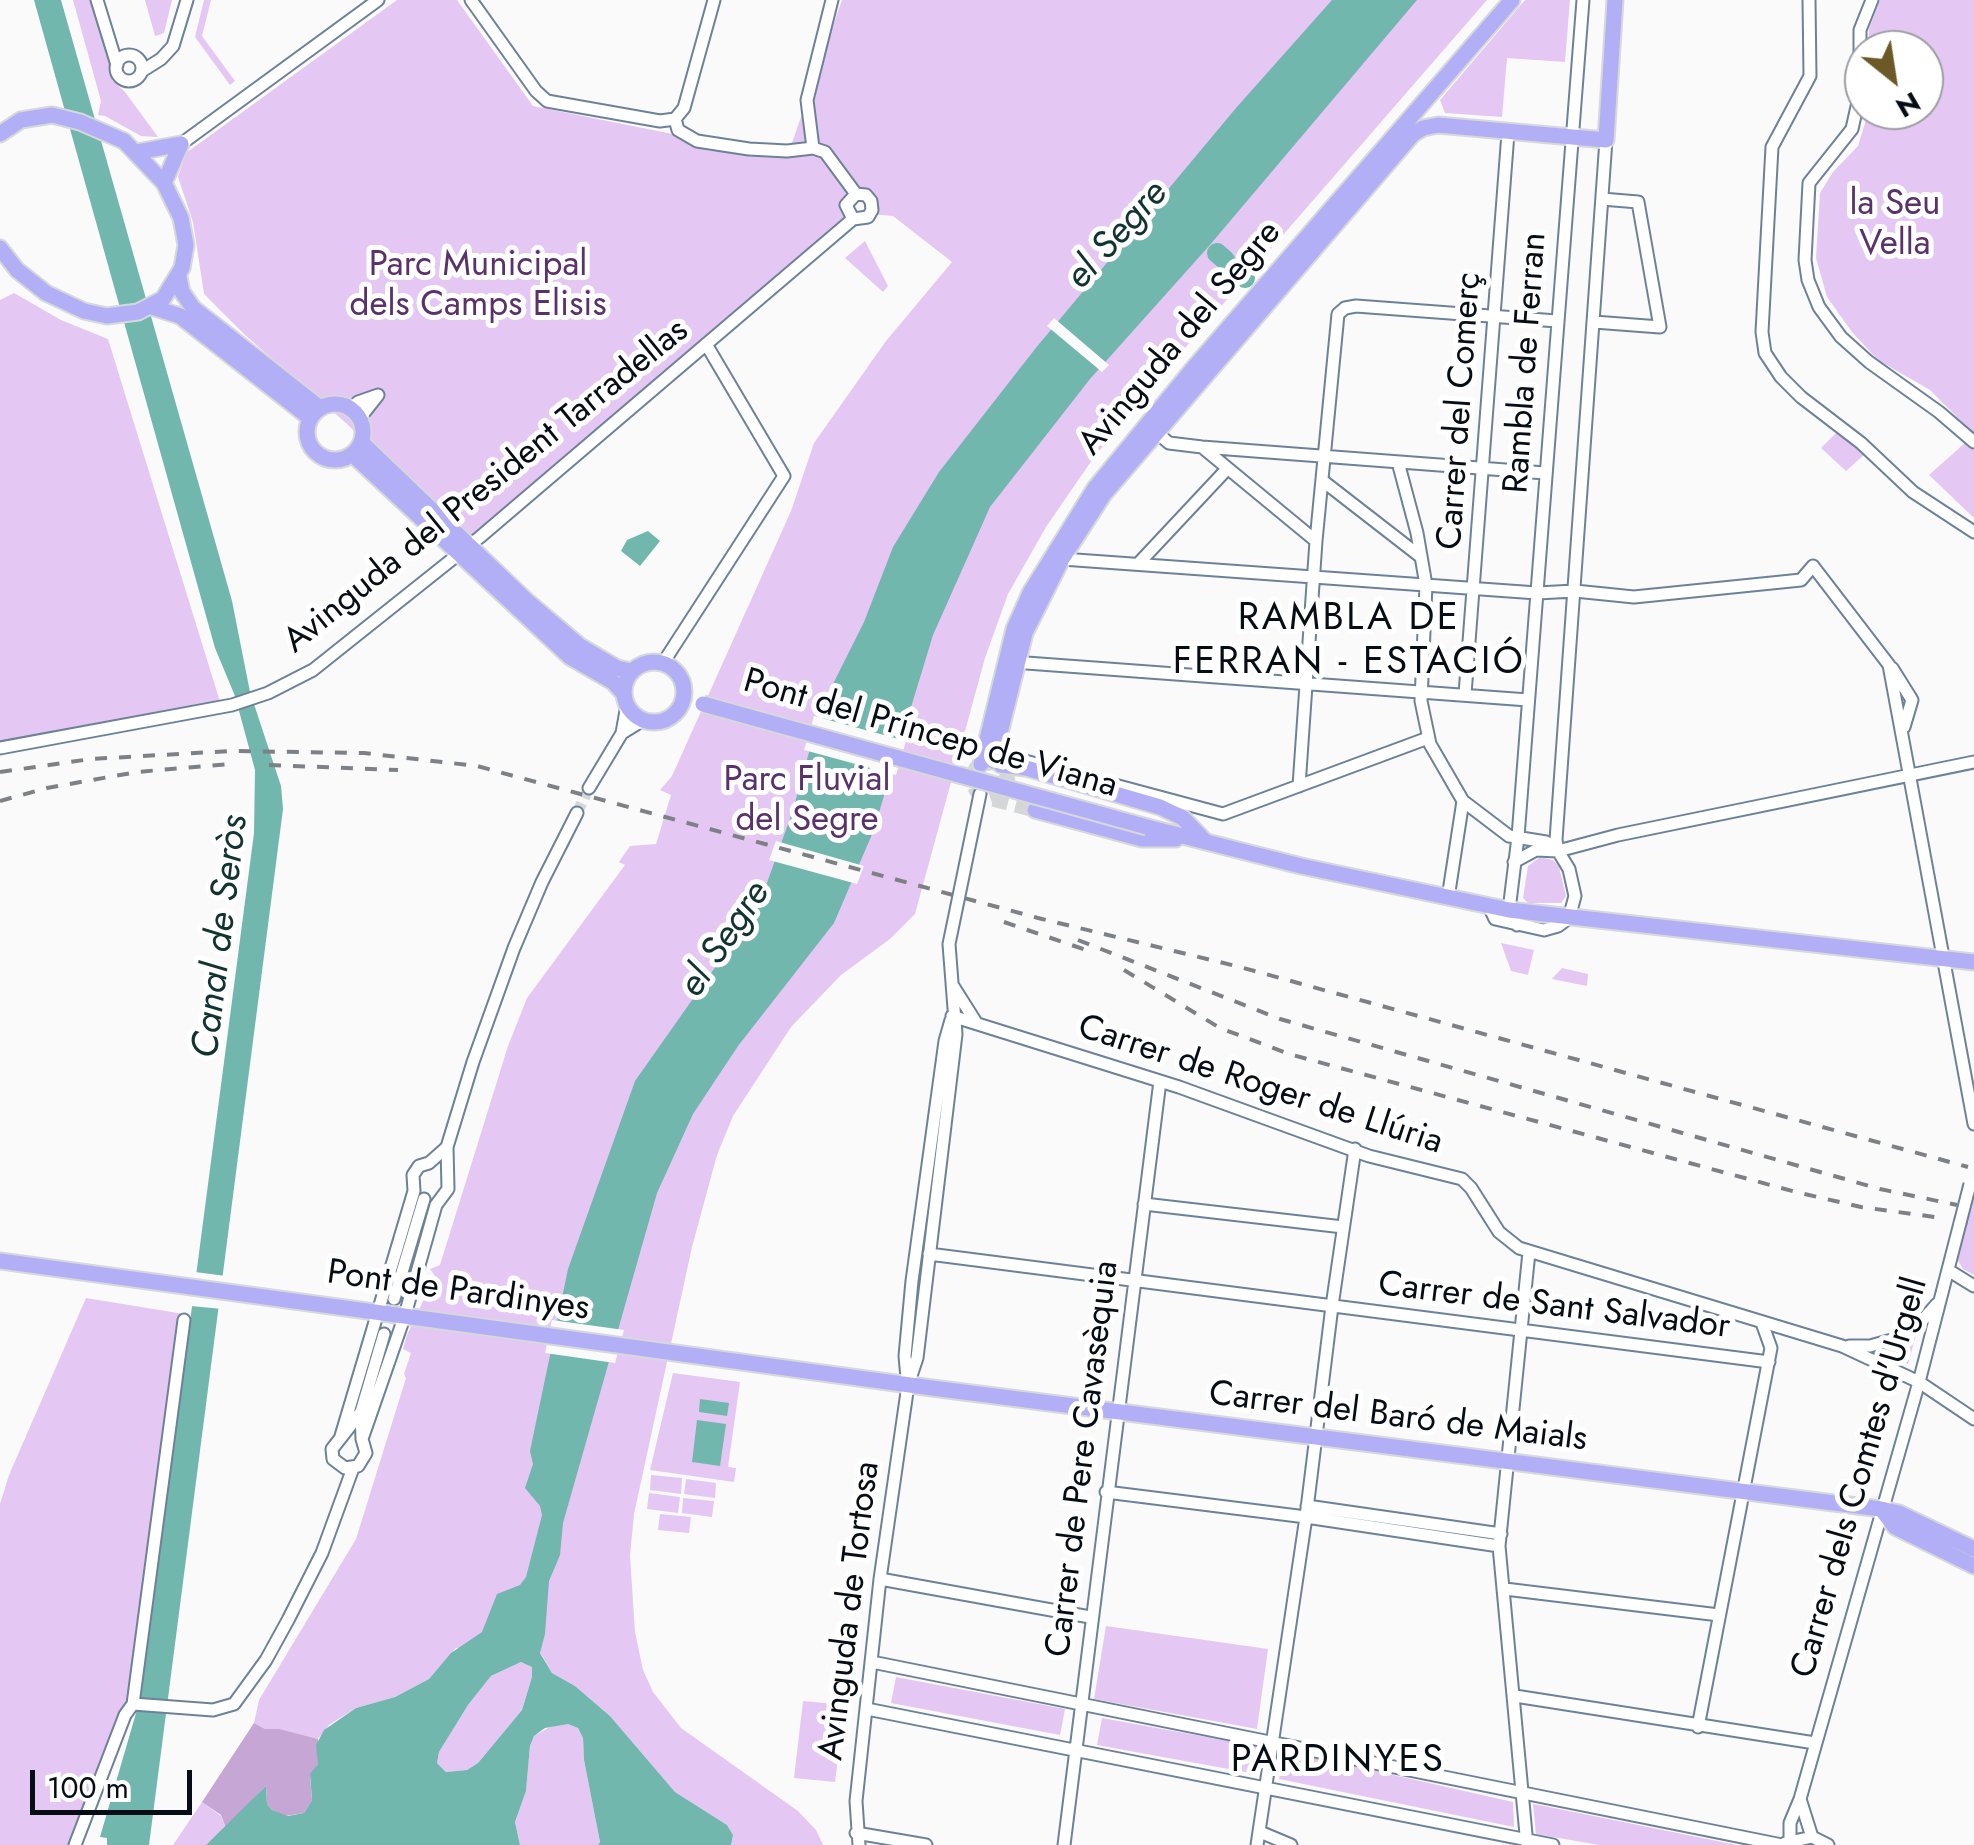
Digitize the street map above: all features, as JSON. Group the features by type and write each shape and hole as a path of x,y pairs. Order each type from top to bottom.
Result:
{"main road":[{"name":"Avinguda del Segre","path":"1010,661 1062,559 1150,428 1512,0"},
{"path":"1438,126 1572,138 1605,148 1615,0"},
{"path":"3,128 36,116 52,115 108,132 137,152 164,183 185,232 186,256 172,289 152,307"},
{"name":"Avinguda del Segre","path":"994,763 1010,661 1030,594 1095,488 1413,134 1438,126"},
{"path":"137,152 181,144"},
{"path":"164,183 181,144"},
{"path":"0,248 17,270 46,293 84,310 107,316 152,307 180,316 315,413"},
{"path":"178,277 193,308 315,413"},
{"path":"340,404 355,414 363,426 357,448 337,460 316,453 307,434 315,413 340,404"},
{"path":"357,448 570,657 612,682 625,700 644,720 662,721 674,714 683,699 682,680 663,664 646,663 632,672 626,682 625,700"},
{"path":"465,550 580,646 617,668 632,672"},
{"name":"Pont del Príncep de Viana","path":"683,699 1185,838"},
{"path":"994,763 1026,768 1160,807 1183,818 1206,842"},
{"path":"1035,810 1142,839 1185,838 1206,842 1489,906 1513,917 1569,918 1974,962"},
{"name":"Pont de Pardinyes","path":"0,1261 908,1384"},
{"name":"Carrer del Baró de Maials","path":"908,1384 1881,1510 1899,1513 1974,1549"},
{"name":"Carrer del Baró de Maials","path":"1881,1510 1895,1527 1974,1566"}],"street":[{"path":"97,0 117,73 126,81 134,80 174,46 187,0"},
{"path":"181,144 378,0"},
{"path":"471,0 547,101 660,120 674,119 684,108 714,0"},
{"path":"813,148 807,100 832,0"},
{"name":"Rambla de Ferran","path":"1514,862 1583,0"},
{"path":"1809,0 1810,76 1772,147 1762,346 1781,377 1816,409 1861,443 1913,492 1974,532"},
{"path":"1872,0 1860,30 1860,93 1852,130 1809,183 1808,280 1819,308 1841,337 1974,442"},
{"path":"116,65 122,58 134,56 141,62 142,70"},
{"path":"1431,92 1428,108 1438,126"},
{"path":"796,150 810,117"},
{"path":"674,119 678,130 697,141 749,149 813,148 828,155 856,194 868,197 872,210 864,219 853,219 846,205 856,194"},
{"name":"Carrer del Comerç","path":"1466,694 1508,132"},
{"name":"Rambla de Ferran","path":"1558,851 1605,148"},
{"path":"1594,322 1660,327 1638,202 1602,200"},
{"name":"Avinguda del President Tarradellas","path":"0,748 232,705 254,699 313,670 465,550 853,219"},
{"path":"1299,786 1337,320 1344,308 1356,306 1557,321"},
{"path":"663,664 784,476 706,344"},
{"path":"1150,428 1169,443 1202,447 1545,474"},
{"path":"1202,447 1316,541"},
{"path":"1398,462 1426,585 1421,692 1428,738 1463,801 1510,836 1546,842 1558,851 1589,911 1610,923"},
{"path":"1138,564 1227,470"},
{"path":"1324,480 1421,557"},
{"path":"1062,559 1634,597 1801,580 1813,566 1889,665 1974,1124"},
{"path":"1010,661 1528,700"},
{"path":"589,788 622,732 625,700"},
{"path":"622,732 644,720"},
{"path":"994,763 1014,758 1223,814 1428,738"},
{"path":"1513,917 1514,862 1536,850 1558,851 1604,838 1974,762"},
{"path":"976,1024 950,978 949,944 980,794"},
{"path":"1448,898 1463,801"},
{"path":"362,1439 409,1316 440,1197 448,1188 446,1147 514,948 576,813"},
{"path":"1569,918 1576,901 1571,878"},
{"name":"Avinguda de Tortosa","path":"857,1839 856,1801 880,1579 908,1384 917,1358 956,1034 950,978"},
{"name":"Avinguda de Tortosa","path":"908,1384 905,1356 912,1281 945,1040 952,1016"},
{"name":"Carrer de Roger de Llúria","path":"952,1016 1160,1081 1369,1156 1465,1181 1500,1232 1530,1252 1842,1346 1918,1382 1974,1420"},
{"name":"Carrer de Pere Cavasèquia","path":"1064,1845 1160,1081"},
{"path":"394,1299 419,1195 412,1180 416,1170 446,1147"},
{"path":"1291,1845 1259,1838 1355,1149"},
{"path":"429,1163 447,1172"},
{"name":"Carrer dels Comtes d'Urgell","path":"1784,1843 1800,1800 1972,1178"},
{"path":"419,1195 440,1197"},
{"path":"341,1436 378,1311 419,1195"},
{"path":"1144,1204 1343,1227"},
{"path":"1527,1842 1500,1540 1530,1252"},
{"name":"Carrer de Sant Salvador","path":"928,1254 1135,1284 1769,1362"},
{"path":"1948,1270 1974,1286"},
{"name":"Carrer de Roger de Llúria","path":"1842,1346 1870,1346 1899,1338 1940,1301"},
{"path":"75,1845 125,1716 136,1704 184,1320"},
{"path":"1698,1727 1772,1348 1762,1323"},
{"path":"1772,1348 1791,1332"},
{"path":"347,1468 365,1458 361,1412 384,1334"},
{"path":"347,1468 332,1454 333,1444 361,1412"},
{"path":"341,1436 352,1434 362,1439"},
{"path":"136,1704 212,1710 234,1704 266,1660 322,1553 345,1489 347,1468"},
{"path":"1106,1492 1307,1512 1500,1540"},
{"path":"880,1579 1090,1617"},
{"path":"1505,1589 1719,1615"},
{"path":"872,1662 1784,1843 1812,1837 1828,1845"},
{"path":"1515,1696 1815,1742"},
{"path":"867,1710 1553,1845"},
{"path":"1800,1800 1812,1837"},
{"path":"857,1839 926,1845"}],"green space":[{"path":"73,0 93,0 112,80 158,137 141,136 98,115 101,101"},
{"path":"145,0 172,0 164,33 155,36"},
{"path":"204,0 211,0 202,36 235,81 230,85 195,37"},
{"name":"Parc Fluvial del Segre","path":"397,0 457,0 533,106 787,157 842,0 1487,0 1138,402 1046,527 1008,594 985,658 915,914 890,939 841,975 791,1027 733,1116 717,1155 692,1247 634,1514 630,1556 635,1632 643,1670 653,1692 681,1728 798,1811 816,1830 823,1845 731,1845 733,1835 727,1825 675,1792 610,1716 575,1686 552,1673 540,1652 456,1648 429,1679 395,1697 356,1708 329,1725 318,1739 265,1729 254,1723 259,1700 356,1539 406,1378 411,1353 403,1349 407,1335 435,1276 430,1269 440,1265 508,1046 527,998 625,865 619,862 630,846 656,844 671,795 660,790 672,776 791,511 814,443 886,341 952,262 893,216 870,214 872,205 853,195 850,216 471,545 346,423 204,294 193,222 178,177 186,153"},
{"path":"1525,0 1570,0 1565,62 1507,58 1502,117 1445,113 1440,100"},
{"name":"la Seu Vella","path":"1880,0 1974,0 1974,434 1930,390 1878,360 1852,332 1827,297 1816,258 1820,193 1833,172 1858,146 1863,130 1944,130 1944,30 1869,29"},
{"path":"865,241 888,286 883,292 845,258"},
{"path":"14,293 61,320 108,339 221,705 0,741 0,300"},
{"path":"1838,431 1865,454 1846,471 1821,448"},
{"path":"1966,442 1974,447 1974,518 1929,475"},
{"path":"1540,857 1553,860 1559,867 1566,896 1561,903 1528,903 1523,898 1528,866"},
{"path":"1501,943 1534,950 1528,975 1511,971"},
{"path":"1562,968 1588,974 1587,986 1552,979"},
{"path":"1974,1197 1974,1275 1963,1269 1957,1259"},
{"path":"86,1298 190,1315 183,1373 127,1702 71,1845 0,1845 0,1504"},
{"path":"1916,1335 1908,1364 1869,1354 1870,1350"},
{"path":"673,1373 740,1382 728,1467 736,1468 734,1482 650,1470"},
{"path":"651,1475 682,1478 681,1494 650,1490"},
{"path":"686,1479 716,1483 715,1498 684,1494"},
{"path":"649,1493 680,1497 678,1513 647,1509"},
{"path":"683,1498 714,1501 712,1517 682,1513"},
{"path":"660,1514 691,1517 689,1533 658,1530"},
{"path":"1106,1626 1268,1649 1257,1729 1094,1699"},
{"path":"521,1662 532,1666 522,1710 478,1763 467,1770 446,1772 437,1763 439,1752 468,1705 491,1676"},
{"path":"896,1677 1065,1709 1060,1735 891,1703"},
{"path":"803,1701 845,1705 835,1782 794,1778"},
{"path":"1102,1718 1261,1747 1256,1774 1097,1745"},
{"path":"555,1724 578,1728 583,1738 598,1845 520,1845 515,1822 526,1791 530,1746 534,1736"},
{"path":"1287,1751 1513,1802 1514,1827 1279,1779"},
{"path":"202,1802 221,1816 226,1828 206,1845 173,1845"},
{"path":"1533,1804 1737,1845 1599,1845 1536,1834"}],"shaded area":[{"path":"34,0 61,0 232,601 250,692 281,786 283,809 149,1845 107,1845 107,1838 100,1837 141,1696 254,833 255,770 235,696 215,648"},
{"path":"1332,0 1417,0 1209,246 1090,379 990,507 933,635 873,832 834,923 738,1046 693,1114 657,1193 563,1523 560,1555 549,1581 540,1653 552,1673 575,1686 610,1716 675,1792 727,1825 733,1835 731,1845 598,1845 583,1738 578,1728 568,1724 545,1728 534,1736 530,1746 526,1791 515,1822 520,1845 206,1845 266,1786 267,1804 272,1810 288,1816 304,1813 312,1800 310,1774 318,1764 316,1745 324,1730 356,1708 395,1697 429,1679 451,1653 482,1632 497,1594 520,1585 526,1577 542,1515 540,1506 525,1488 533,1464 530,1451 568,1269 635,1081 759,905 792,813 822,706 864,622 893,547 939,472 1035,349 1236,108","holes":["521,1662 532,1667 522,1710 478,1763 467,1770 446,1772 437,1763 439,1752 491,1676"]},
{"path":"648,531 660,541 640,566 621,551 627,540"},
{"path":"700,1399 729,1403 727,1416 699,1412"},
{"path":"697,1420 726,1424 720,1466 692,1462"},
{"path":"254,1723 265,1729 318,1739 318,1764 310,1777 312,1800 304,1813 285,1816 267,1804 266,1786 226,1828 221,1815 202,1802"}],"pier":[{"path":"1054,318 1109,365 1102,372 1047,326"},
{"path":"814,716 906,741 896,775 804,750"},
{"path":"776,841 864,866 857,884 769,860"},
{"path":"195,1272 226,1276 222,1309 191,1306"},
{"path":"552,1320 624,1330 615,1363 545,1353"}],"waterway":[{"path":"1217,253 1225,260"},
{"path":"1233,268 1245,278"}],"tunnel":[{"path":"990,797 1002,793 1008,782 1006,770 993,761 976,768 972,779 976,790 985,797 1035,810"},
{"path":"577,813 589,788"}],"railway":[{"path":"0,772 91,759 231,751 364,753 477,766 1038,918 1240,967 1968,1167"},
{"path":"0,801 137,772 229,764"},
{"path":"269,765 398,770"},
{"path":"1004,922 1089,951"},
{"path":"1078,940 1280,1019 1880,1189 1957,1205"},
{"path":"1124,970 1220,1028 1289,1054 1796,1192 1861,1207 1942,1218"}],"district":[{"name":"RAMBLA DE FERRAN - ESTACIÓ","path":"1349,642"},
{"name":"PARDINYES","path":"1338,1762"}],"water label":[{"name":"el Segre","path":"1118,236"},
{"name":"Canal de Seròs","path":"222,937"},
{"name":"el Segre","path":"726,940"}],"park label":[{"name":"Parc Municipal dels Camps Elisis","path":"478,287"}]}
